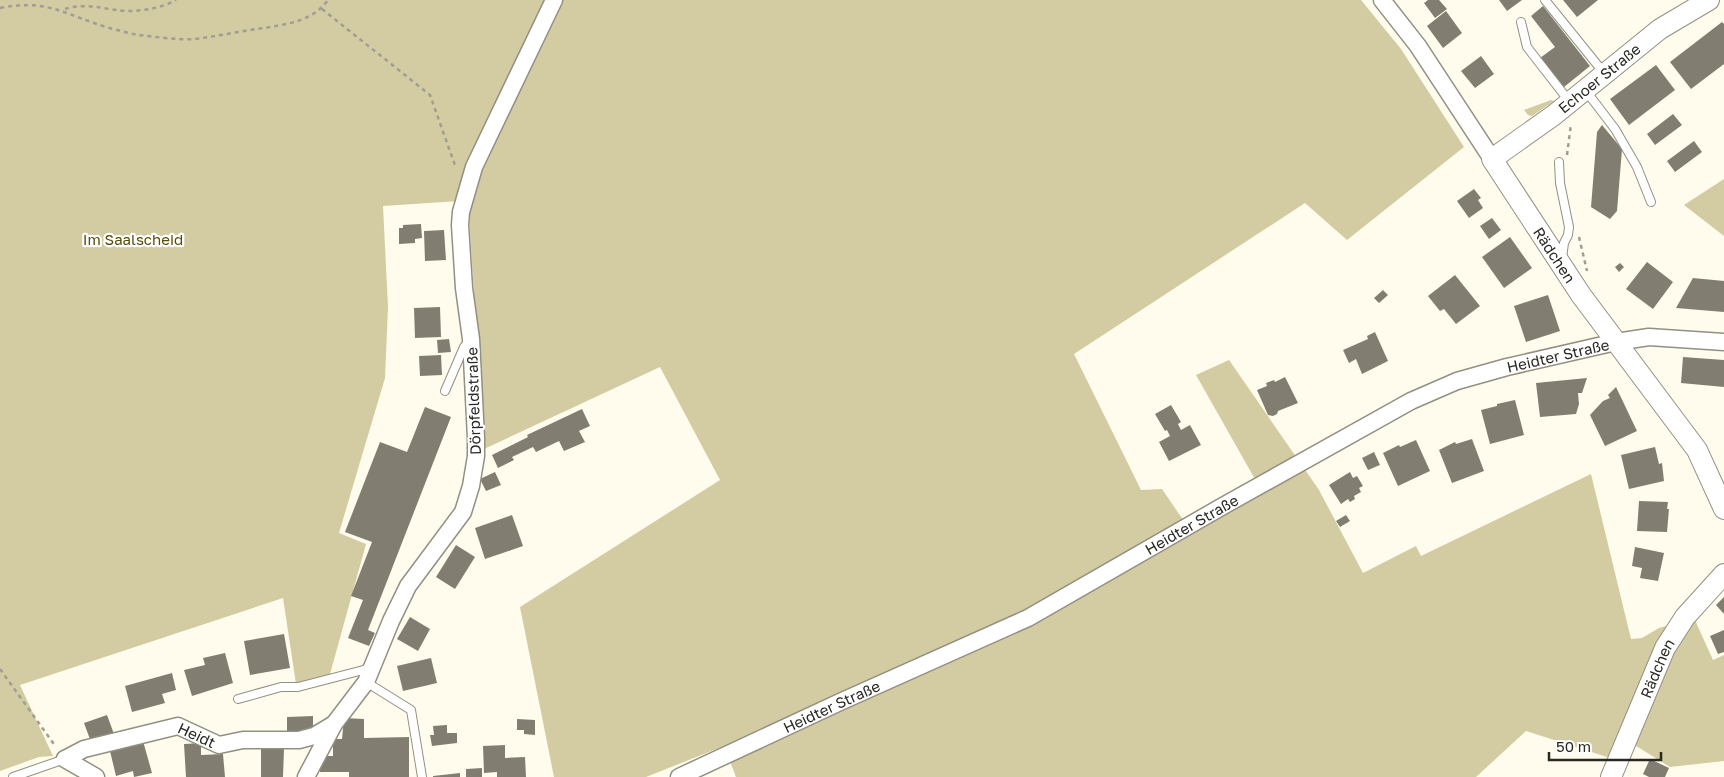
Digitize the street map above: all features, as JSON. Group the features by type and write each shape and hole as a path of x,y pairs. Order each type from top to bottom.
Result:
{"street":[{"name":"Dörpfeldstraße","path":"306,777 334,724 369,675 391,621 408,586 463,512 471,486 476,456 471,340 464,288 460,225 465,193 474,167 554,0"},
{"name":"Rädchen","path":"1382,0 1418,46 1581,295 1697,450 1724,509"},
{"name":"Echoer Straße","path":"1492,160 1570,103 1604,73 1660,29 1709,0"},
{"name":"Heidter Straße","path":"679,777 840,702 1028,618 1231,501 1411,401 1466,379 1616,342 1649,337 1724,342"},
{"name":"Rädchen","path":"1610,777 1665,648 1686,617 1724,574"},
{"name":"Heidt","path":"65,759 84,749 178,726 219,745 243,740 299,740 314,736 334,724"},
{"path":"65,759 96,777"}],"lane":[{"path":"1545,0 1604,73"},
{"path":"1521,22 1527,47 1570,103"},
{"path":"1585,90 1615,129 1638,167 1651,202"},
{"path":"1559,162 1560,183 1569,227 1568,236 1564,243 1562,266"},
{"path":"445,391 464,348 471,340"},
{"path":"238,699 281,687 298,687 369,675 411,710 422,777"},
{"path":"13,777 65,759"}],"path":[{"path":"64,9 77,5 127,11 143,10 176,0"},
{"path":"49,4 93,23 137,34 194,39 305,19 322,9 328,0"},
{"path":"0,8 11,3 32,1"},
{"path":"322,9 430,95 465,193"},
{"path":"1559,162 1567,157 1573,113 1570,103"},
{"path":"1569,227 1577,226 1587,271 1581,295"},
{"path":"0,669 65,759"}],"green space":[{"name":"Im Saalscheid","path":"0,0 1361,0 1401,49 1464,147 1347,240 1305,203 1074,354 1141,490 1162,489 1188,527 1260,488 1196,375 1229,360 1319,490 1363,573 1416,546 1421,556 1591,474 1631,639 1642,638 1659,628 1694,618 1713,660 1724,655 1724,761 1670,767 1633,744 1607,757 1526,731 1476,777 736,777 724,746 646,777 554,777 520,607 720,480 660,367 484,449 468,201 459,201 383,206 388,307 385,378 339,533 366,544 330,674 296,684 283,598 20,685 53,756 39,757 0,771"},
{"path":"1551,100 1554,101 1532,116 1528,115 1524,110"},
{"path":"1724,179 1724,236 1684,205"}],"building":[{"path":"1428,0 1439,0 1447,9 1435,18 1424,3"},
{"path":"1499,0 1522,0 1507,11"},
{"path":"1563,0 1598,0 1577,17"},
{"path":"1543,6 1590,66 1564,87 1540,58 1555,47 1531,16"},
{"path":"1446,11 1462,33 1443,48 1427,26"},
{"path":"1722,22 1724,24 1724,64 1691,89 1670,62"},
{"path":"1481,56 1494,74 1475,88 1461,71"},
{"path":"1656,65 1675,90 1629,125 1610,99"},
{"path":"1673,114 1682,125 1655,145 1647,134"},
{"path":"1602,125 1622,149 1617,211 1610,219 1591,207 1597,132"},
{"path":"1694,141 1702,152 1675,172 1667,161"},
{"path":"1474,189 1481,198 1478,200 1483,208 1469,218 1457,201"},
{"path":"1492,218 1501,230 1489,239 1480,226"},
{"path":"421,224 422,238 415,239 415,243 399,244 399,228 403,228 403,225"},
{"path":"444,230 446,260 425,261 424,231"},
{"path":"1510,237 1532,268 1504,288 1482,257"},
{"path":"1647,262 1673,282 1653,309 1626,289"},
{"path":"1620,263 1624,267 1619,272 1615,267"},
{"path":"1455,275 1480,306 1456,324 1444,309 1440,311 1428,296"},
{"path":"1693,278 1724,281 1724,312 1676,308"},
{"path":"1383,290 1388,295 1379,303 1374,298"},
{"path":"1548,295 1560,331 1526,342 1514,306"},
{"path":"440,307 441,337 415,338 414,308"},
{"path":"1375,332 1388,361 1362,374 1356,359 1349,363 1343,350 1368,339 1367,336"},
{"path":"449,339 451,352 438,353 437,340"},
{"path":"441,355 442,375 420,376 419,356"},
{"path":"1683,357 1724,360 1724,387 1681,383"},
{"path":"1285,377 1298,403 1278,411 1273,416 1268,415 1257,390 1267,386 1266,383 1274,380 1275,382"},
{"path":"1587,378 1582,393 1578,393 1579,404 1576,414 1540,417 1536,383"},
{"path":"1616,387 1637,431 1605,446 1590,415 1603,401 1610,398 1608,395"},
{"path":"1515,400 1524,435 1490,444 1481,410"},
{"path":"1171,405 1181,422 1178,424 1181,430 1190,425 1201,445 1169,461 1159,442 1170,436 1155,414"},
{"path":"425,407 451,417 368,630 375,633 369,646 348,638 363,600 351,596 372,542 345,532 380,442 407,452"},
{"path":"582,409 590,426 579,431 585,442 564,451 559,441 536,452 533,447 512,457 514,460 498,468 492,455 528,437 527,435"},
{"path":"1472,439 1484,471 1452,483 1439,450 1455,442 1456,444"},
{"path":"1416,440 1430,471 1398,486 1383,453 1399,445 1400,447"},
{"path":"1655,447 1659,464 1662,463 1664,481 1629,489 1621,455"},
{"path":"1374,452 1380,465 1368,470 1362,458"},
{"path":"495,472 501,485 486,491 480,479"},
{"path":"1350,472 1353,478 1357,476 1363,486 1359,488 1361,492 1354,496 1355,499 1350,502 1348,499 1341,504 1329,485"},
{"path":"1639,501 1668,502 1667,532 1637,531"},
{"path":"512,515 523,546 485,559 475,528"},
{"path":"1346,515 1350,521 1340,527 1336,521"},
{"path":"456,545 475,557 455,589 436,577"},
{"path":"1635,547 1664,553 1658,581 1640,578 1642,568 1632,566"},
{"path":"1724,597 1724,614 1716,605"},
{"path":"410,617 430,629 418,651 397,639"},
{"path":"1724,630 1724,652 1718,654 1710,636"},
{"path":"284,634 290,668 250,675 244,641"},
{"path":"225,653 233,683 192,696 184,670 205,665 203,658"},
{"path":"431,658 437,683 403,691 397,666"},
{"path":"172,673 176,690 162,694 165,703 132,712 125,686"},
{"path":"107,715 114,734 91,742 84,723"},
{"path":"313,716 313,735 287,736 287,717"},
{"path":"344,718 364,719 364,738 409,737 409,777 349,777 349,772 320,772 319,756 333,756 333,739 342,739"},
{"path":"517,719 535,720 535,735 524,734 524,730 517,730"},
{"path":"447,725 447,733 457,733 457,743 432,746 430,735 434,735 433,726"},
{"path":"143,741 152,773 134,777 133,771 116,776 110,751"},
{"path":"201,743 201,755 223,754 225,777 186,777 184,744"},
{"path":"505,745 505,758 525,757 526,777 497,777 497,772 484,773 483,746"},
{"path":"261,749 284,749 283,777 261,777"},
{"path":"1650,759 1669,768 1665,777 1649,777 1643,774"},
{"path":"482,768 482,777 466,777 466,769"},
{"path":"460,773 460,777 433,777 433,776"}]}
